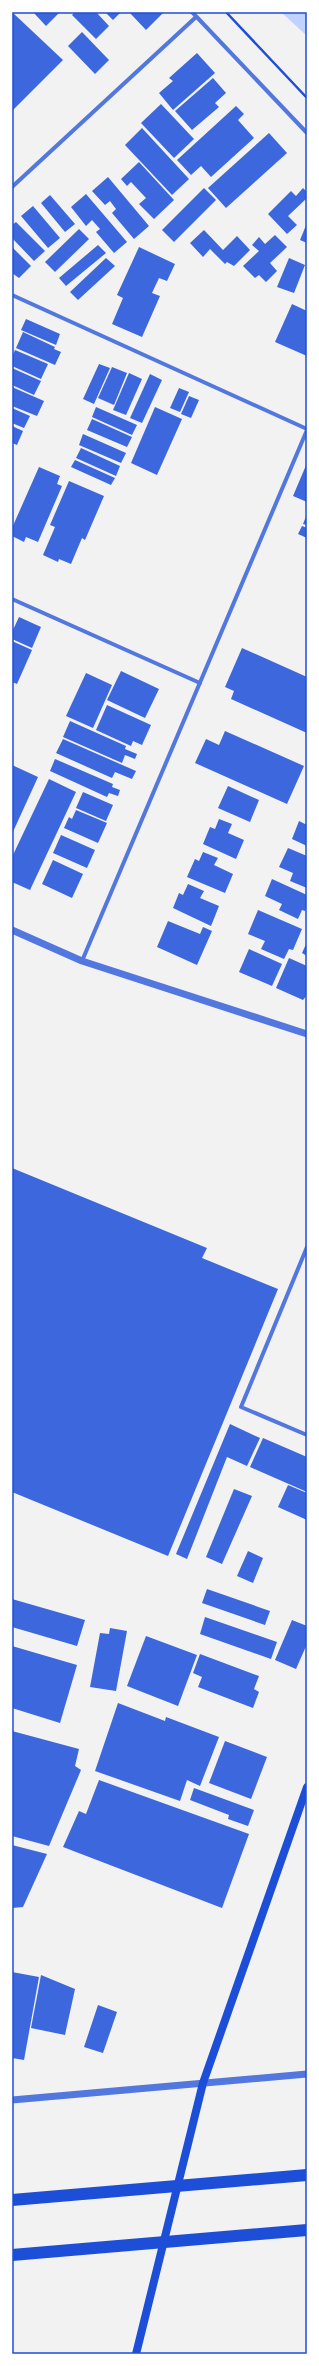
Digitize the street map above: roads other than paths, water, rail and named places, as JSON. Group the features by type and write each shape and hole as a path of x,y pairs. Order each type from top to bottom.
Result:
{"highway":[{"path":"12,2200 307,2175"},
{"path":"12,2255 307,2230"}],"main road":[{"path":"136,2354 203,2083 307,1787"}],"street":[{"path":"192,12 307,133"},
{"path":"12,187 196,17"},
{"path":"12,295 307,430 82,961"},
{"path":"12,599 200,683"},
{"path":"12,930 82,961 307,1034"},
{"path":"307,1247 241,1407 307,1435"},
{"path":"12,2100 307,2074"}],"water":[{"path":"281,12 307,12 307,36"}]}
